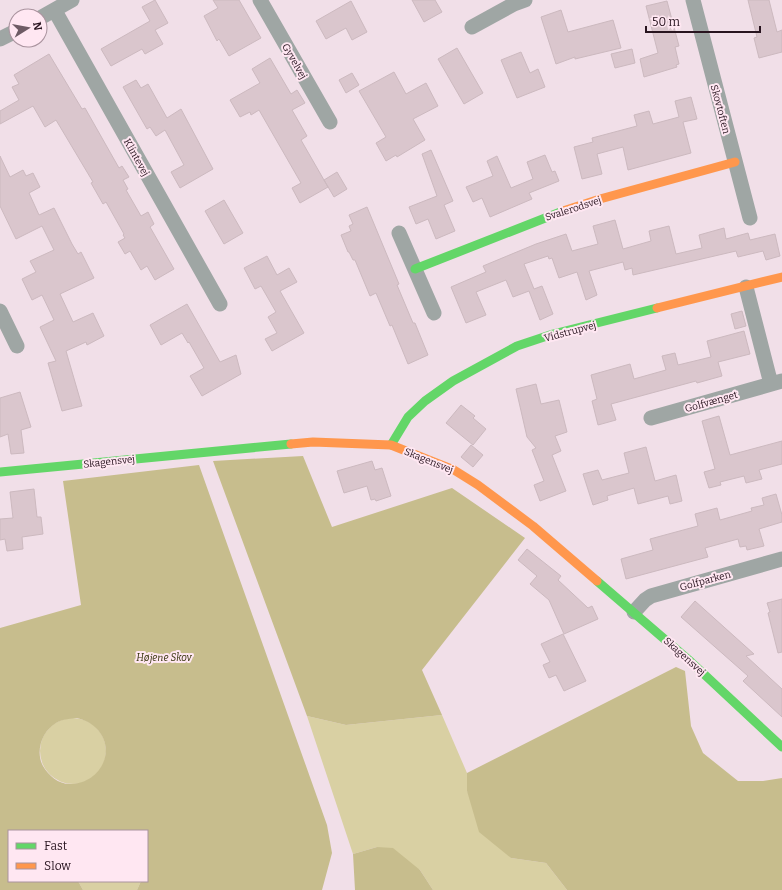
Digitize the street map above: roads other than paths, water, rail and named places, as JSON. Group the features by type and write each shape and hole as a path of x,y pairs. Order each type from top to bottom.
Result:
{"street":[{"path":"48,14 72,0"},
{"name":"Gyvelvej","path":"260,0 330,122"},
{"path":"472,26 514,4 525,0"},
{"name":"Skovtoften","path":"693,0 750,218"},
{"name":"Klintevej","path":"55,10 220,304"},
{"name":"Svalerodsvej","path":"415,269 548,216 735,162"},
{"path":"399,233 434,313"},
{"name":"Vidstrupvej","path":"391,445 408,416 425,401 457,378 516,346 553,334 782,277"},
{"name":"Golfvænget","path":"651,418 777,383 746,287"},
{"path":"0,310 17,346"},
{"name":"Skagensvej","path":"0,472 312,442 391,445 454,470 478,485 533,526 691,662 782,747"},
{"name":"Golfparken","path":"634,612 651,596 782,559"}],"park label":[{"name":"Højene Skov","path":"164,657"}]}
